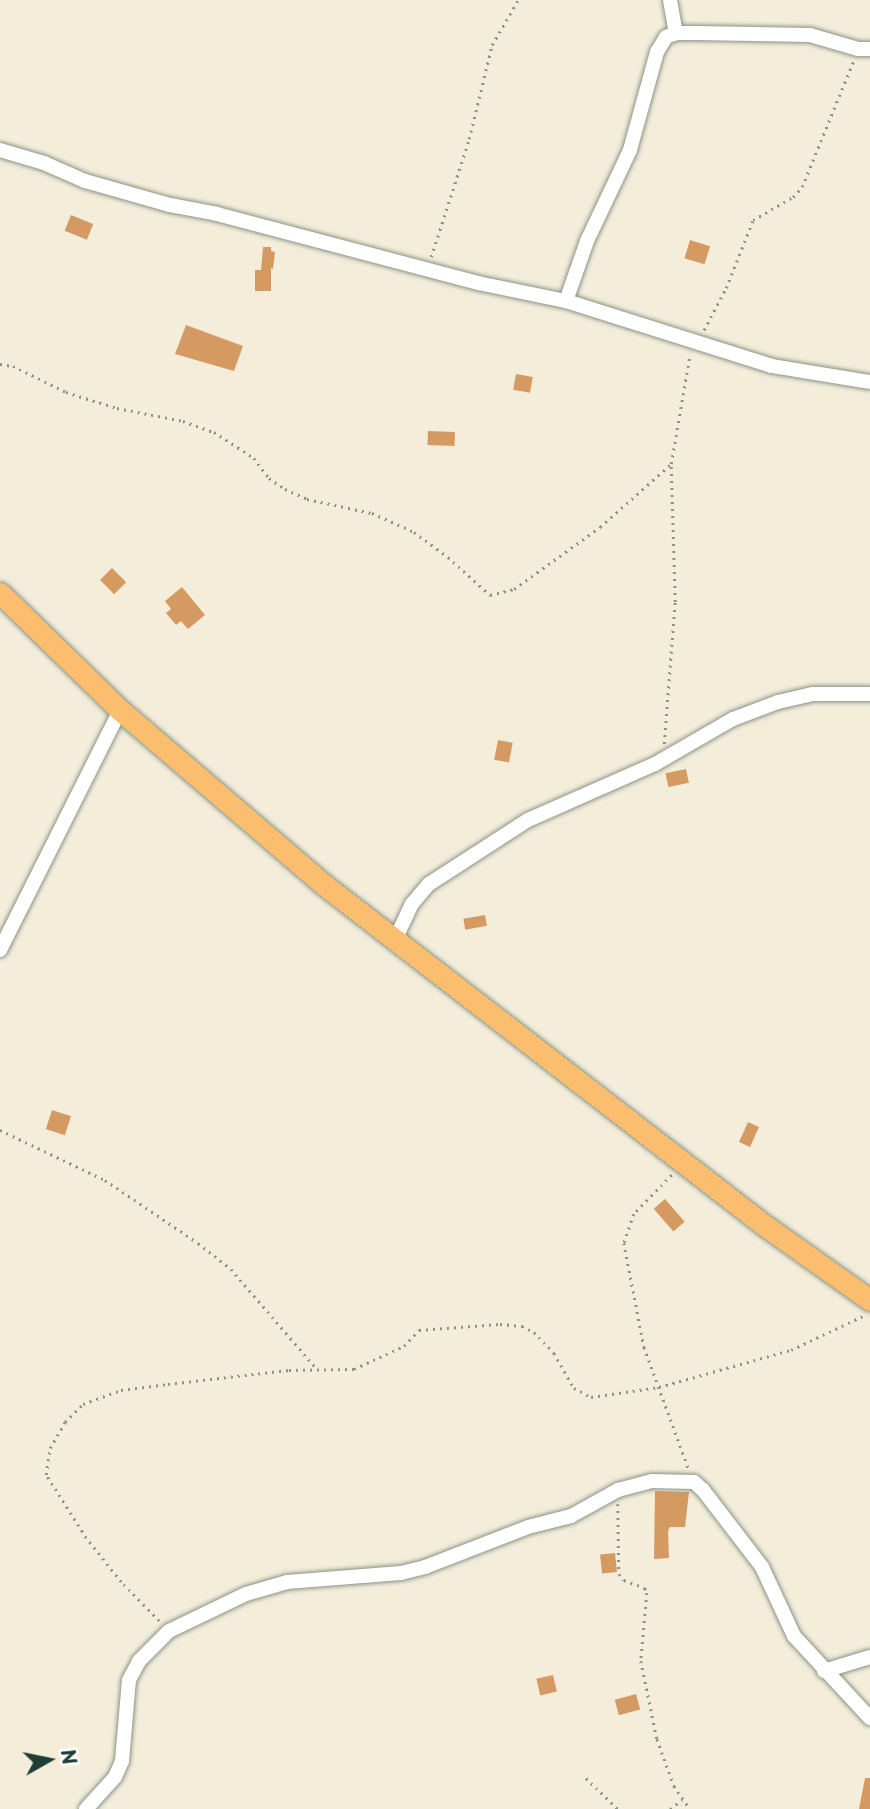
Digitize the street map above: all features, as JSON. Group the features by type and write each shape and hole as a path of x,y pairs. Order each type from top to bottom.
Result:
{"main road":[{"path":"0,593 120,710 273,842 685,1163 870,1300"}],"street":[{"path":"670,0 676,33"},
{"path":"566,301 587,241 630,150 662,41 676,33 810,35 864,49"},
{"path":"0,150 44,163 85,181 170,205 217,214 566,301 772,366 870,382"},
{"path":"396,940 418,894 439,876 528,820 663,759 733,719 778,702 813,694 870,694"},
{"path":"0,950 120,710"},
{"path":"86,1809 115,1777 122,1761 129,1680 139,1661 169,1631 246,1594 287,1582 401,1573 425,1567 528,1527 570,1516 618,1490 652,1480 694,1482 713,1501 762,1567 794,1636 870,1718"},
{"path":"824,1671 870,1657"}],"path":[{"path":"427,268 461,164 492,45 518,0"},
{"path":"663,759 675,602 671,464 694,341 726,288 753,220 793,197 802,187 864,49"},
{"path":"0,364 13,366 66,392 117,408 163,415 214,432 254,458 269,478 285,489 307,499 372,513 414,532 448,557 490,595 514,589 600,527 671,464"},
{"path":"0,1130 105,1180 198,1242 231,1269 317,1370"},
{"path":"685,1163 643,1202 628,1227 624,1243 632,1300 659,1387 694,1482"},
{"path":"169,1631 121,1582 86,1538 46,1475 50,1448 65,1422 83,1404 121,1390 289,1370 338,1371 365,1366 404,1346 419,1330 500,1324 522,1326 534,1332 554,1353 566,1377 582,1394 591,1398 659,1387 791,1350 870,1313"},
{"path":"618,1490 619,1574 624,1580 645,1588 647,1593 641,1647 644,1685 664,1762 682,1800 690,1809"},
{"path":"586,1778 618,1809"},
{"path":"670,1809 682,1800"}],"building":[{"path":"71,215 93,224 87,240 65,231"},
{"path":"690,240 710,246 705,264 684,258"},
{"path":"263,247 271,247 271,251 275,252 273,269 271,268 271,291 255,291 255,270 261,270"},
{"path":"186,325 243,346 234,371 175,354"},
{"path":"516,374 533,377 530,393 513,390"},
{"path":"428,431 455,432 454,446 428,445"},
{"path":"112,568 126,582 114,594 100,580"},
{"path":"182,587 205,615 188,629 181,621 176,625 166,613 171,609 165,601"},
{"path":"498,740 513,743 509,762 494,760"},
{"path":"686,769 689,783 668,787 665,773"},
{"path":"485,915 487,926 465,930 463,919"},
{"path":"52,1110 71,1116 65,1135 46,1129"},
{"path":"748,1122 759,1127 750,1147 739,1142"},
{"path":"665,1199 685,1222 673,1231 654,1209"},
{"path":"655,1491 689,1492 685,1527 670,1527 668,1531 669,1558 654,1559"},
{"path":"615,1553 617,1572 602,1573 600,1555"},
{"path":"553,1675 557,1692 540,1695 536,1679"},
{"path":"636,1694 640,1709 619,1715 615,1700"},
{"path":"865,1778 870,1778 870,1809 859,1809"}]}
